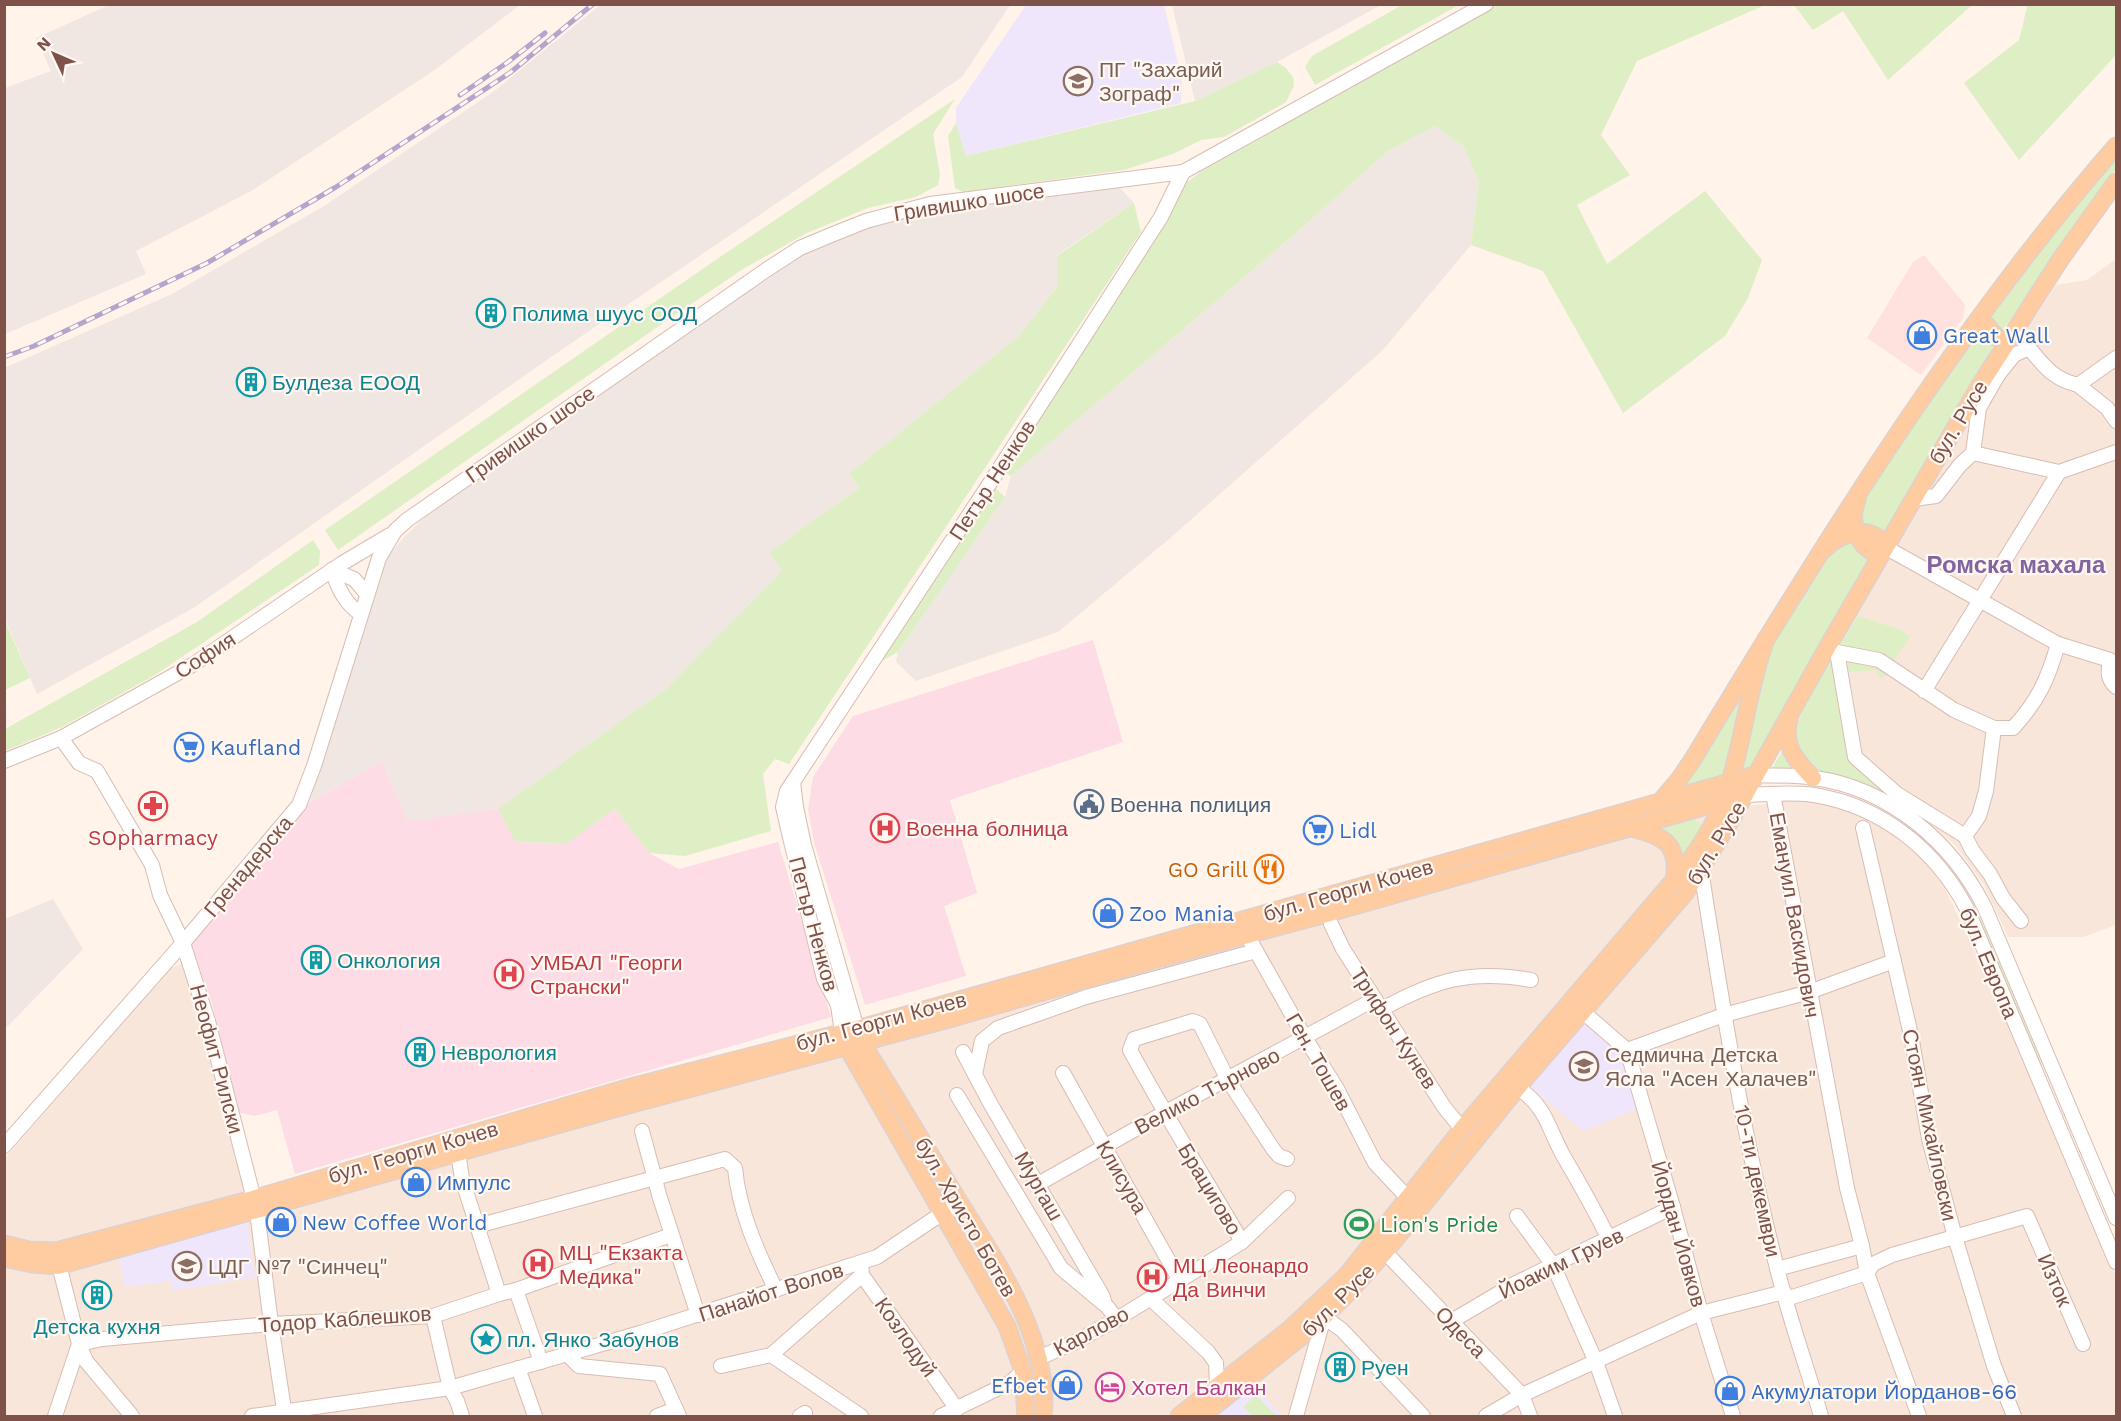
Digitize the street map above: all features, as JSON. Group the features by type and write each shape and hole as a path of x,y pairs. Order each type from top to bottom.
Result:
{"main road":[{"name":"бул. Русе","path":"1660,802 1693,759 1811,565 1933,381 2075,194 2116,146"},
{"name":"бул. Русе","path":"1179,1416 1217,1386 1294,1333 1324,1317 1350,1291 1385,1252 1518,1088 1686,892 1745,795 1791,711 1832,650 1912,499 2004,345 2060,260 2116,182"},
{"path":"1980,318 2004,345"},
{"path":"1868,478 1855,506 1856,532 1863,544 1871,551 1885,547"},
{"path":"1811,565 1834,540 1856,532"},
{"name":"бул. Русе","path":"1202,1416 1294,1333 1347,1275 1462,1129 1694,856 1724,801 1766,639"},
{"path":"1791,711 1787,728 1788,744 1801,766 1813,778"},
{"name":"бул. Георги Кочев","path":"852,1038 1244,927 1660,802 1755,776"},
{"name":"бул. Георги Кочев","path":"4,1258 32,1264 57,1258 255,1205 457,1146 623,1089 852,1038 1154,960 1244,927 1631,827 1745,795"},
{"path":"1631,827 1655,833 1668,844 1676,861 1674,881"},
{"name":"бул. Христо Ботев","path":"852,1038 994,1258 1024,1318 1039,1358 1043,1389 1043,1416"},
{"name":"бул. Христо Ботев","path":"852,1038 943,1213 1007,1326 1023,1371 1026,1416"},
{"name":"бул. Георги Кочев","path":"4,1244 57,1258"}],"street":[{"name":"Гривишко шосе","path":"395,531 430,503 756,276 800,248 866,221 930,204 1182,172 1486,4"},
{"name":"Петър Ненков","path":"852,1038 824,979 783,807 787,791 967,519 1155,227 1182,172"},
{"path":"1912,499 1936,496 1960,465 1973,453 1979,408 1998,375 2014,355 2029,348 2053,375 2062,381 2078,385 2107,408 2116,421"},
{"path":"2078,385 2116,358"},
{"path":"1973,453 2059,472 2116,452"},
{"path":"1924,691 2059,472"},
{"name":"София","path":"4,761 61,738 194,663 332,570 395,531"},
{"name":"Гренадерска","path":"4,1146 183,943 299,805 314,766 379,558 395,531"},
{"path":"1885,547 2058,644 2110,660 2108,673 2116,687"},
{"path":"332,570 354,579 367,594"},
{"path":"332,570 346,600 361,614"},
{"path":"2021,921 2003,898 1965,836 1897,794 1855,757 1832,650 1879,660 1954,710 1994,728 2013,728 2029,711 2041,692 2058,644"},
{"path":"1965,836 1979,816 1986,791 1994,728"},
{"name":"Неофит Рилски","path":"61,738 79,763 97,771 152,865 160,895 183,943 208,1021 255,1205 285,1415"},
{"name":"бул. Европа","path":"1755,776 1813,778 1854,788 1904,814 1940,843 1968,876 1985,908 2116,1218"},
{"name":"Емануил Васкидович","path":"1773,794 1847,1188 1867,1273 1920,1416"},
{"name":"бул. Европа","path":"1745,795 1815,795 1872,814 1884,820 1920,847 1951,881 1967,909 2116,1262"},
{"name":"Стоян Михайловски","path":"1863,828 1911,1035 1929,1139 1955,1237 1994,1366 2014,1416"},
{"name":"10-ти декември","path":"1701,870 1724,1016 1749,1142 1777,1269 1821,1416"},
{"name":"Трифон Кунев","path":"1331,924 1343,949 1444,1107 1462,1129"},
{"name":"Ген. Тошев","path":"1244,927 1305,1038 1336,1087 1375,1163 1407,1197"},
{"path":"975,1074 982,1041 998,1028 1086,997 1256,951"},
{"path":"1154,960 1183,971"},
{"path":"1583,1012 1627,1050 1724,1016 1809,992 1894,961"},
{"name":"Велико Търново","path":"1038,1184 1164,1113 1305,1038 1379,1004 1431,985 1460,978 1486,974 1531,980"},
{"name":"Брацигово","path":"1228,1080 1200,1024 1193,1021 1134,1039 1130,1050 1164,1113 1242,1242"},
{"name":"Йордан Йовков","path":"1627,1050 1701,1313 1733,1416"},
{"name":"Мургаш","path":"963,1052 1102,1295 1105,1304 1117,1319"},
{"name":"Клисура","path":"1063,1073 1180,1281"},
{"path":"1228,1080 1273,1149 1287,1160"},
{"path":"1518,1088 1530,1096 1542,1109 1564,1157 1576,1174 1610,1239"},
{"path":"957,1095 1061,1268 1105,1304"},
{"path":"642,1131 671,1235 698,1315"},
{"path":"457,1146 462,1179 499,1294"},
{"path":"477,1226 725,1158 735,1168 737,1188 754,1245 776,1290"},
{"name":"Карлово","path":"1039,1358 1117,1319 1242,1242 1288,1198"},
{"name":"Панайот Волов","path":"252,1416 285,1415 450,1388 776,1290 862,1269 959,1202"},
{"name":"Йоаким Груев","path":"1450,1322 1516,1283 1673,1207"},
{"path":"1517,1216 1553,1265 1596,1362 1615,1416"},
{"name":"Изток","path":"1955,1237 2026,1216 2083,1344"},
{"name":"Тодор Каблешков","path":"79,1344 102,1339 271,1324 432,1316 516,1290 671,1235"},
{"path":"1486,1416 1522,1395 1701,1313 1785,1295 1867,1273 1874,1263 1892,1255 1955,1237"},
{"path":"1777,1269 1862,1246"},
{"name":"Одеса","path":"1385,1252 1522,1395 1530,1416"},
{"path":"57,1258 79,1344 86,1361 132,1416"},
{"path":"721,1366 771,1355 862,1269"},
{"name":"Козлодуй","path":"862,1269 957,1409"},
{"path":"516,1290 541,1362"},
{"path":"1150,1299 1208,1352 1216,1363 1217,1386"},
{"path":"432,1316 450,1388 462,1416"},
{"path":"1296,1416 1324,1317 1342,1330 1423,1416"},
{"path":"1294,1333 1313,1355"},
{"path":"55,1416 79,1344"},
{"path":"567,1354 579,1366 590,1369 622,1369 660,1374 678,1413 657,1416"},
{"path":"771,1355 861,1416"},
{"path":"518,1368 535,1416"},
{"path":"941,1416 1011,1382 1023,1371"}],"shaded area":[{"path":"111,4 520,5 436,69 253,190 136,251 146,274 5,334 5,88 51,71 36,38"},
{"path":"600,5 1010,5 962,77 551,357 195,607 37,694 5,619 4,368 172,294 324,206 493,92"},
{"name":"ПГ \"Захарий Зограф\"","path":"1026,5 1164,5 1182,79 1181,103 966,156 956,123 956,108"},
{"path":"1172,5 1381,5 1277,62 1195,101"},
{"path":"1435,126 1463,146 1479,182 1471,245 1382,351 1169,539 1058,632 916,681 896,662 898,652 1005,497 1011,476 1297,232 1388,151"},
{"path":"1120,188 1134,203 1057,255 1057,287 1019,336 849,474 859,488 771,552 783,571 667,688 498,809 407,822 382,761 309,803 388,557 402,539 423,519 501,462 805,253 864,229 949,208"},
{"path":"1924,255 1965,305 1963,318 1921,375 1867,338 1913,262"},
{"path":"2116,259 2116,925 2083,937 2008,937 1984,885 1955,845 1924,818 1878,791 1814,773 1794,740 1794,730 1805,702 1933,474 2056,285 2087,280"},
{"name":"Военна болница","path":"1093,640 1123,742 950,800 977,893 944,906 966,976 865,1005 815,846 808,810 813,777 853,716"},
{"name":"УМБАЛ \"Георги Странски\"","path":"382,761 407,821 498,809 515,842 566,843 615,809 649,853 679,869 778,842 831,1017 295,1174 277,1110 254,1116 238,1112 212,1003 190,944 309,803"},
{"path":"1802,799 1839,803 1871,815 1908,842 1942,882 2013,1033 2116,1277 2116,1416 5,1416 5,1158 171,968 185,963 230,1123 252,1216 1417,886 1742,807"},
{"path":"53,899 83,949 5,1029 5,919"},
{"name":"Седмична Детска Ясла \"Асен Халачев\"","path":"1583,1012 1627,1050 1642,1107 1583,1131 1523,1081"},
{"name":"ЦДГ №7 \"Синчец\"","path":"247,1218 255,1277 172,1291 171,1281 125,1287 118,1255"},
{"path":"1247,1379 1282,1416 1203,1416"}],"green space":[{"path":"1402,5 1459,5 1315,85 1305,67 1312,56"},
{"path":"1496,5 1765,5 1637,61 1601,135 1630,175 1577,205 1607,264 1705,191 1762,260 1748,298 1725,336 1623,413 1543,271 1471,245 1479,182 1463,146 1435,126 1388,151 1297,232 1011,476 996,468 1178,189 1210,165"},
{"path":"1794,5 1972,5 1888,80 1843,11 1813,30"},
{"path":"2024,5 2116,5 2116,55 2019,160 1964,83 2019,40 2027,7"},
{"path":"1277,62 1293,77 1294,86 1286,102 1224,137 1201,140 1173,154 1124,170 963,192 955,188 948,136 956,123 966,156 1195,101"},
{"path":"955,99 933,134 940,175 938,185 916,197 868,208 807,233 743,269 338,550 325,530 720,257"},
{"path":"2116,149 2116,169 2012,318 2004,328 1999,330 1988,316"},
{"path":"1134,203 1141,232 789,764 775,759 763,774 771,831 685,856 649,853 615,809 567,843 515,842 498,809 667,688 782,571 770,552 859,488 849,474 1019,336 1057,287 1057,256"},
{"path":"1979,333 1993,345 1991,352 1886,532 1862,526 1862,502 1903,436 1974,334"},
{"path":"992,485 1005,497 898,652 880,662 875,657"},
{"path":"1850,538 1870,559 1750,768 1746,771 1743,766 1767,650 1832,549"},
{"path":"313,540 320,551 319,565 155,675 62,727 5,751 5,729 197,622"},
{"path":"1858,616 1899,629 1910,637 1892,663 1889,675 1880,678 1877,670 1849,672 1847,662 1839,647"},
{"path":"4,619 30,678 5,690 4,690"},
{"path":"1831,662 1835,662 1850,756 1894,795 1854,780 1818,771 1808,762 1800,749 1796,733 1798,723 1813,688"},
{"path":"1741,691 1745,695 1721,778 1686,787 1685,783"},
{"path":"1783,749 1799,772 1771,770"},
{"path":"1779,787 1809,788 1864,803 1890,816 1935,852 1954,874 1976,910 2042,1067 1967,904 1883,816"},
{"path":"1693,819 1701,824 1701,831 1684,860 1659,830"},
{"path":"1256,1395 1277,1416 1253,1416 1243,1407"}],"railway":[{"path":"4,357 34,346 207,263 336,187 511,72 593,4"},
{"path":"460,95 545,33"}],"place":[{"name":"ПГ \"Захарий Зограф\"","path":"1078,81"},
{"name":"Полима шуус ООД","path":"491,313"},
{"name":"Great Wall","path":"1922,335"},
{"name":"Булдеза ЕООД","path":"251,382"},
{"name":"Kaufland","path":"189,747"},
{"name":"Военна полиция","path":"1089,804"},
{"name":"SOpharmacy","path":"153,806"},
{"name":"Военна болница","path":"885,828"},
{"name":"Lidl","path":"1318,830"},
{"name":"GO Grill","path":"1269,869"},
{"name":"Zoo Mania","path":"1108,913"},
{"name":"Онкология","path":"316,960"},
{"name":"УМБАЛ \"Георги Странски\"","path":"509,974"},
{"name":"Неврология","path":"420,1052"},
{"name":"Седмична Детска Ясла \"Асен Халачев\"","path":"1584,1066"},
{"name":"Импулс","path":"416,1182"},
{"name":"New Coffee World","path":"281,1222"},
{"name":"Lion's Pride","path":"1359,1224"},
{"name":"МЦ \"Екзакта Медика\"","path":"538,1264"},
{"name":"ЦДГ №7 \"Синчец\"","path":"187,1266"},
{"name":"МЦ Леонардо Да Винчи","path":"1152,1277"},
{"name":"Детска кухня","path":"97,1295"},
{"name":"пл. Янко Забунов","path":"486,1339"},
{"name":"Руен","path":"1340,1367"},
{"name":"Efbet","path":"1067,1385"},
{"name":"Хотел Балкан","path":"1110,1387"},
{"name":"Aкумулатори Йорданов-66","path":"1730,1391"}],"district":[{"name":"Ромска махала","path":"2016,565"}]}
